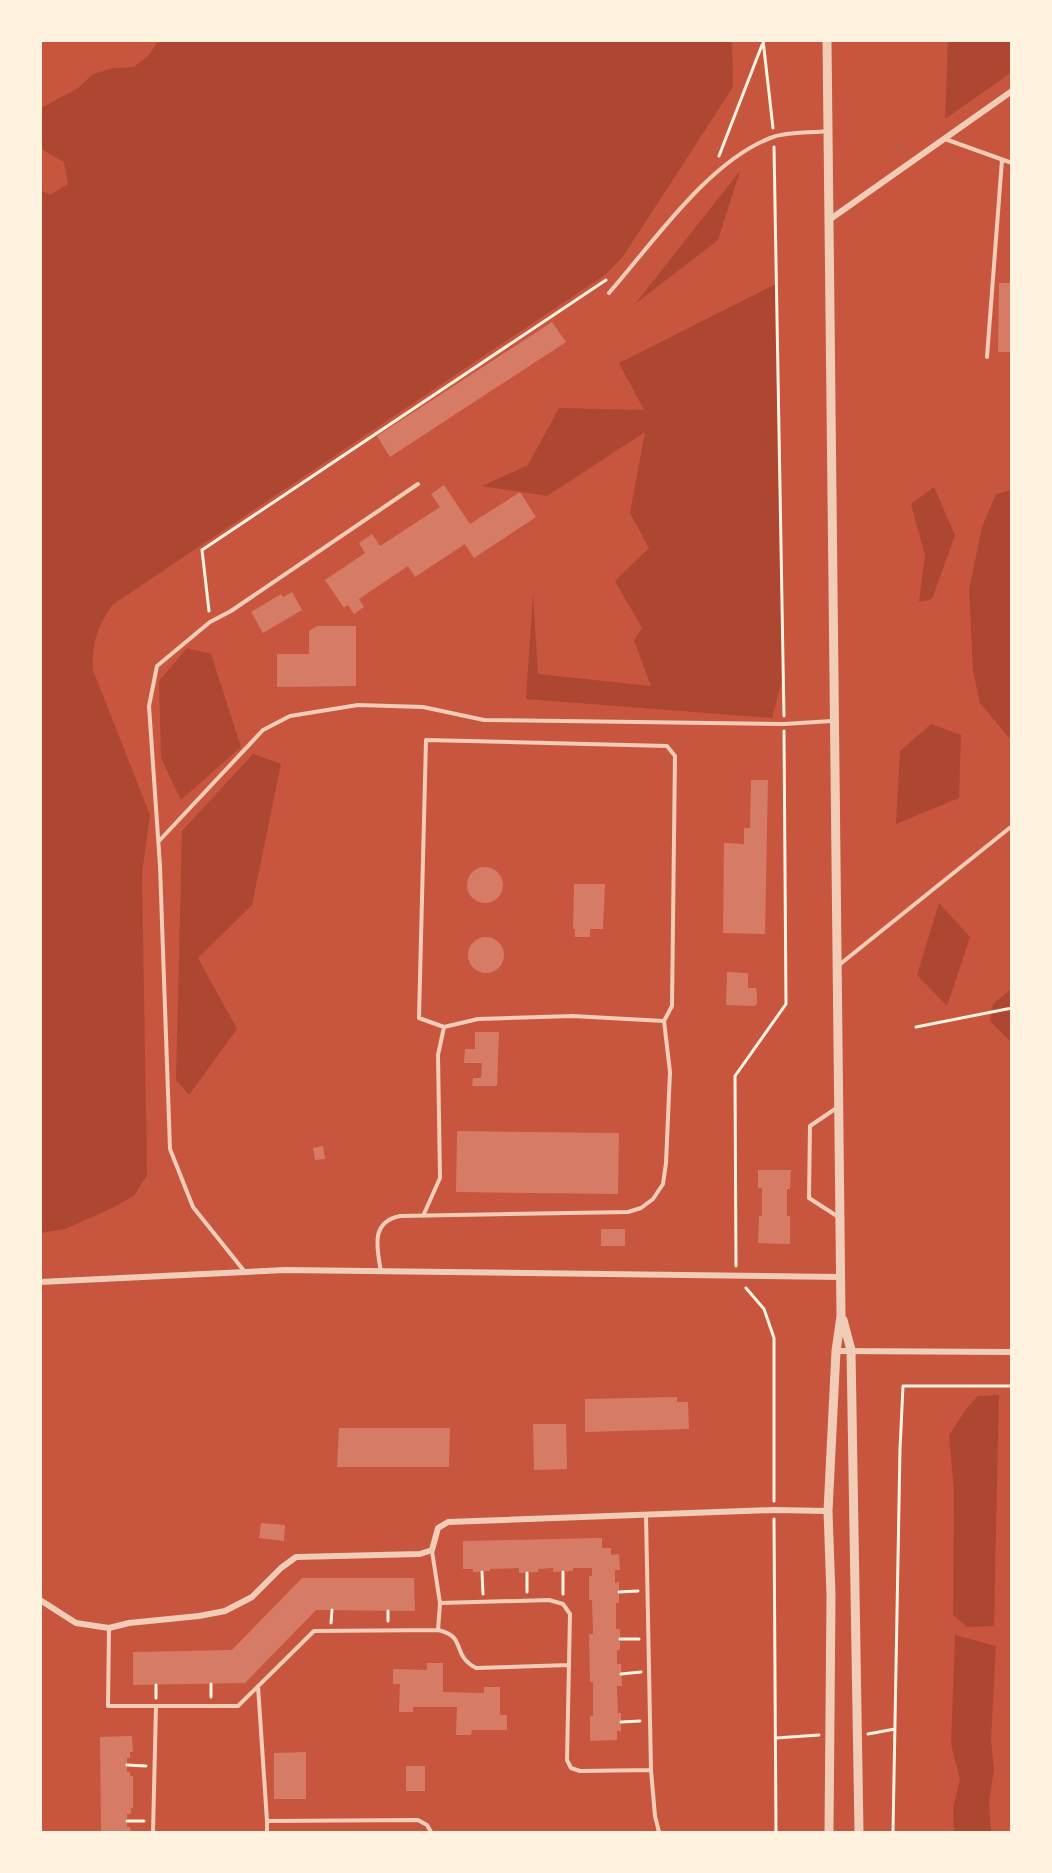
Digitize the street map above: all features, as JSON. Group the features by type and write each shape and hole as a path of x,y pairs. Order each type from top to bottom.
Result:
{"street":[{"path":"828,40 841,1316 836,1351 828,1511 831,1595 829,1833"},
{"path":"829,220 1011,91"},
{"path":"40,1282 285,1270 840,1277"},
{"path":"841,1316 851,1350 859,1833"},
{"path":"836,1351 1011,1352"},
{"path":"40,1600 76,1623 109,1628 129,1623 225,1611 252,1597 281,1568 296,1557 420,1554 432,1550 438,1528 448,1522 774,1510 828,1511"}],"lane":[{"path":"609,293 691,198 736,156 774,136 828,131"},
{"path":"944,139 1011,163"},
{"path":"987,357 1002,160"},
{"path":"245,1272 193,1207 170,1149 158,842 149,706 156,666 210,622 231,611 418,484"},
{"path":"158,842 263,730 290,716 358,705 423,707 484,720 784,724 834,721"},
{"path":"381,1272 377,1245 381,1225 389,1218 628,1212 641,1208 652,1199 663,1184 666,1164 670,1072 664,1021 672,1006 675,756 667,746 426,740 420,1018 444,1027 478,1019 572,1016 664,1021"},
{"path":"837,967 1011,826"},
{"path":"423,1216 440,1178 438,1055 444,1027"},
{"path":"838,1106 810,1126 809,1198 840,1218"},
{"path":"646,1516 651,1770 655,1816 659,1833"},
{"path":"432,1550 440,1603 438,1630"},
{"path":"440,1603 549,1600 563,1604 570,1614 567,1760 571,1768 580,1771 651,1770"},
{"path":"109,1628 108,1706 238,1706 314,1631 438,1630 448,1632 457,1640 461,1656 476,1668 568,1665"},
{"path":"258,1686 267,1833"},
{"path":"153,1833 156,1706"},
{"path":"267,1821 418,1820 428,1825 431,1833"}],"path":[{"path":"763,42 774,136 784,711"},
{"path":"718,159 763,42"},
{"path":"210,622 202,550 602,282 626,273"},
{"path":"776,1833 774,1338 764,1309 737,1277 735,1076 786,1004 784,724"},
{"path":"916,1027 1011,1008"},
{"path":"893,1833 903,1386 1011,1386"},
{"path":"482,1572 483,1602"},
{"path":"527,1572 528,1600"},
{"path":"563,1572 563,1604"},
{"path":"619,1592 647,1590"},
{"path":"620,1640 648,1639"},
{"path":"621,1674 649,1671"},
{"path":"621,1722 650,1721"},
{"path":"127,1765 155,1766"},
{"path":"127,1821 153,1821"}],"shaded area":[{"path":"158,41 732,41 733,87 624,255 606,274 112,605 107,613 99,628 93,651 93,670 150,815 142,873 147,1175 134,1196 65,1229 41,1233 40,190 50,195 68,184 64,162 41,149 41,108 78,88 93,74 113,68 134,67 150,54"},
{"path":"948,41 1011,41 1012,72 945,119"},
{"path":"740,171 718,240 635,304"},
{"path":"776,284 785,669 772,718 526,699 533,594 538,674 651,686 634,640 642,628 615,581 649,548 630,513 645,432 547,496 482,486 528,465 559,408 644,410 619,363"},
{"path":"934,487 955,535 932,599 919,602 925,555 911,504"},
{"path":"1012,490 1011,740 980,703 973,671 969,590 982,527 996,494"},
{"path":"187,648 211,654 241,747 181,800 161,758 159,681"},
{"path":"931,724 961,735 959,798 896,824 900,751"},
{"path":"253,754 281,764 252,905 198,958 237,1029 189,1095 176,1080 182,831"},
{"path":"939,903 970,937 947,1006 917,975"},
{"path":"1011,989 1011,1042 990,1021 993,1004"},
{"path":"999,1395 994,1626 967,1627 953,1615 954,1492 949,1435 978,1396"},
{"path":"955,1635 996,1646 991,1740 994,1770 989,1801 991,1832 954,1832 953,1808 960,1779 951,1744"}],"building":[{"path":"999,283 1012,283 1012,352 998,352"},
{"path":"552,322 566,342 390,457 377,436"},
{"path":"444,485 470,524 520,492 536,517 474,558 465,544 415,577 408,566 359,599 364,607 354,614 348,605 344,608 325,580 365,553 359,543 372,534 380,546 440,507 431,494"},
{"path":"292,592 302,610 263,633 251,612 281,594 283,597"},
{"path":"317,626 356,626 356,686 277,687 277,654 309,654 309,631"},
{"path":"751,780 768,780 765,934 723,933 724,843 744,844 744,828 750,828"},
{"path":"485,867 498,872 503,885 498,898 485,903 472,898 467,885 472,872"},
{"path":"574,884 605,884 603,929 590,929 590,937 575,937 575,929 573,929"},
{"path":"486,937 499,942 504,955 499,968 486,973 473,968 468,955 473,942"},
{"path":"727,972 748,973 748,988 756,988 757,1003 755,1006 726,1005"},
{"path":"475,1032 499,1032 497,1086 472,1086 473,1078 481,1078 482,1063 464,1063 465,1049 475,1049"},
{"path":"457,1131 619,1133 618,1194 456,1192"},
{"path":"323,1146 325,1159 315,1160 313,1148"},
{"path":"758,1170 791,1170 790,1189 787,1189 790,1244 758,1243 759,1216 762,1216 762,1188 758,1188"},
{"path":"601,1229 625,1229 625,1246 601,1246"},
{"path":"677,1397 677,1402 688,1402 689,1429 585,1432 585,1399"},
{"path":"533,1424 566,1424 567,1469 534,1470"},
{"path":"339,1428 450,1428 449,1467 337,1467"},
{"path":"261,1523 285,1525 284,1541 259,1538"},
{"path":"602,1538 602,1548 611,1548 611,1555 619,1554 620,1570 615,1570 615,1583 619,1582 616,1629 620,1629 617,1664 621,1664 622,1686 617,1686 621,1731 617,1731 617,1740 590,1741 593,1682 590,1682 589,1634 593,1634 589,1576 592,1576 592,1568 573,1568 573,1571 553,1572 553,1568 519,1573 519,1568 473,1572 473,1569 463,1569 463,1541"},
{"path":"302,1578 414,1578 415,1611 316,1610 245,1683 133,1685 133,1652 232,1650"},
{"path":"427,1663 443,1663 443,1692 484,1693 484,1687 500,1687 500,1715 507,1715 507,1730 472,1730 471,1735 456,1735 457,1707 413,1707 413,1712 399,1712 400,1684 393,1684 393,1669 427,1670"},
{"path":"132,1736 133,1752 130,1752 130,1758 127,1758 127,1772 133,1776 133,1808 131,1808 131,1814 127,1814 127,1827 130,1827 131,1832 101,1832 100,1737"},
{"path":"306,1752 306,1799 274,1799 274,1753"},
{"path":"406,1766 425,1766 425,1791 406,1791"}]}
